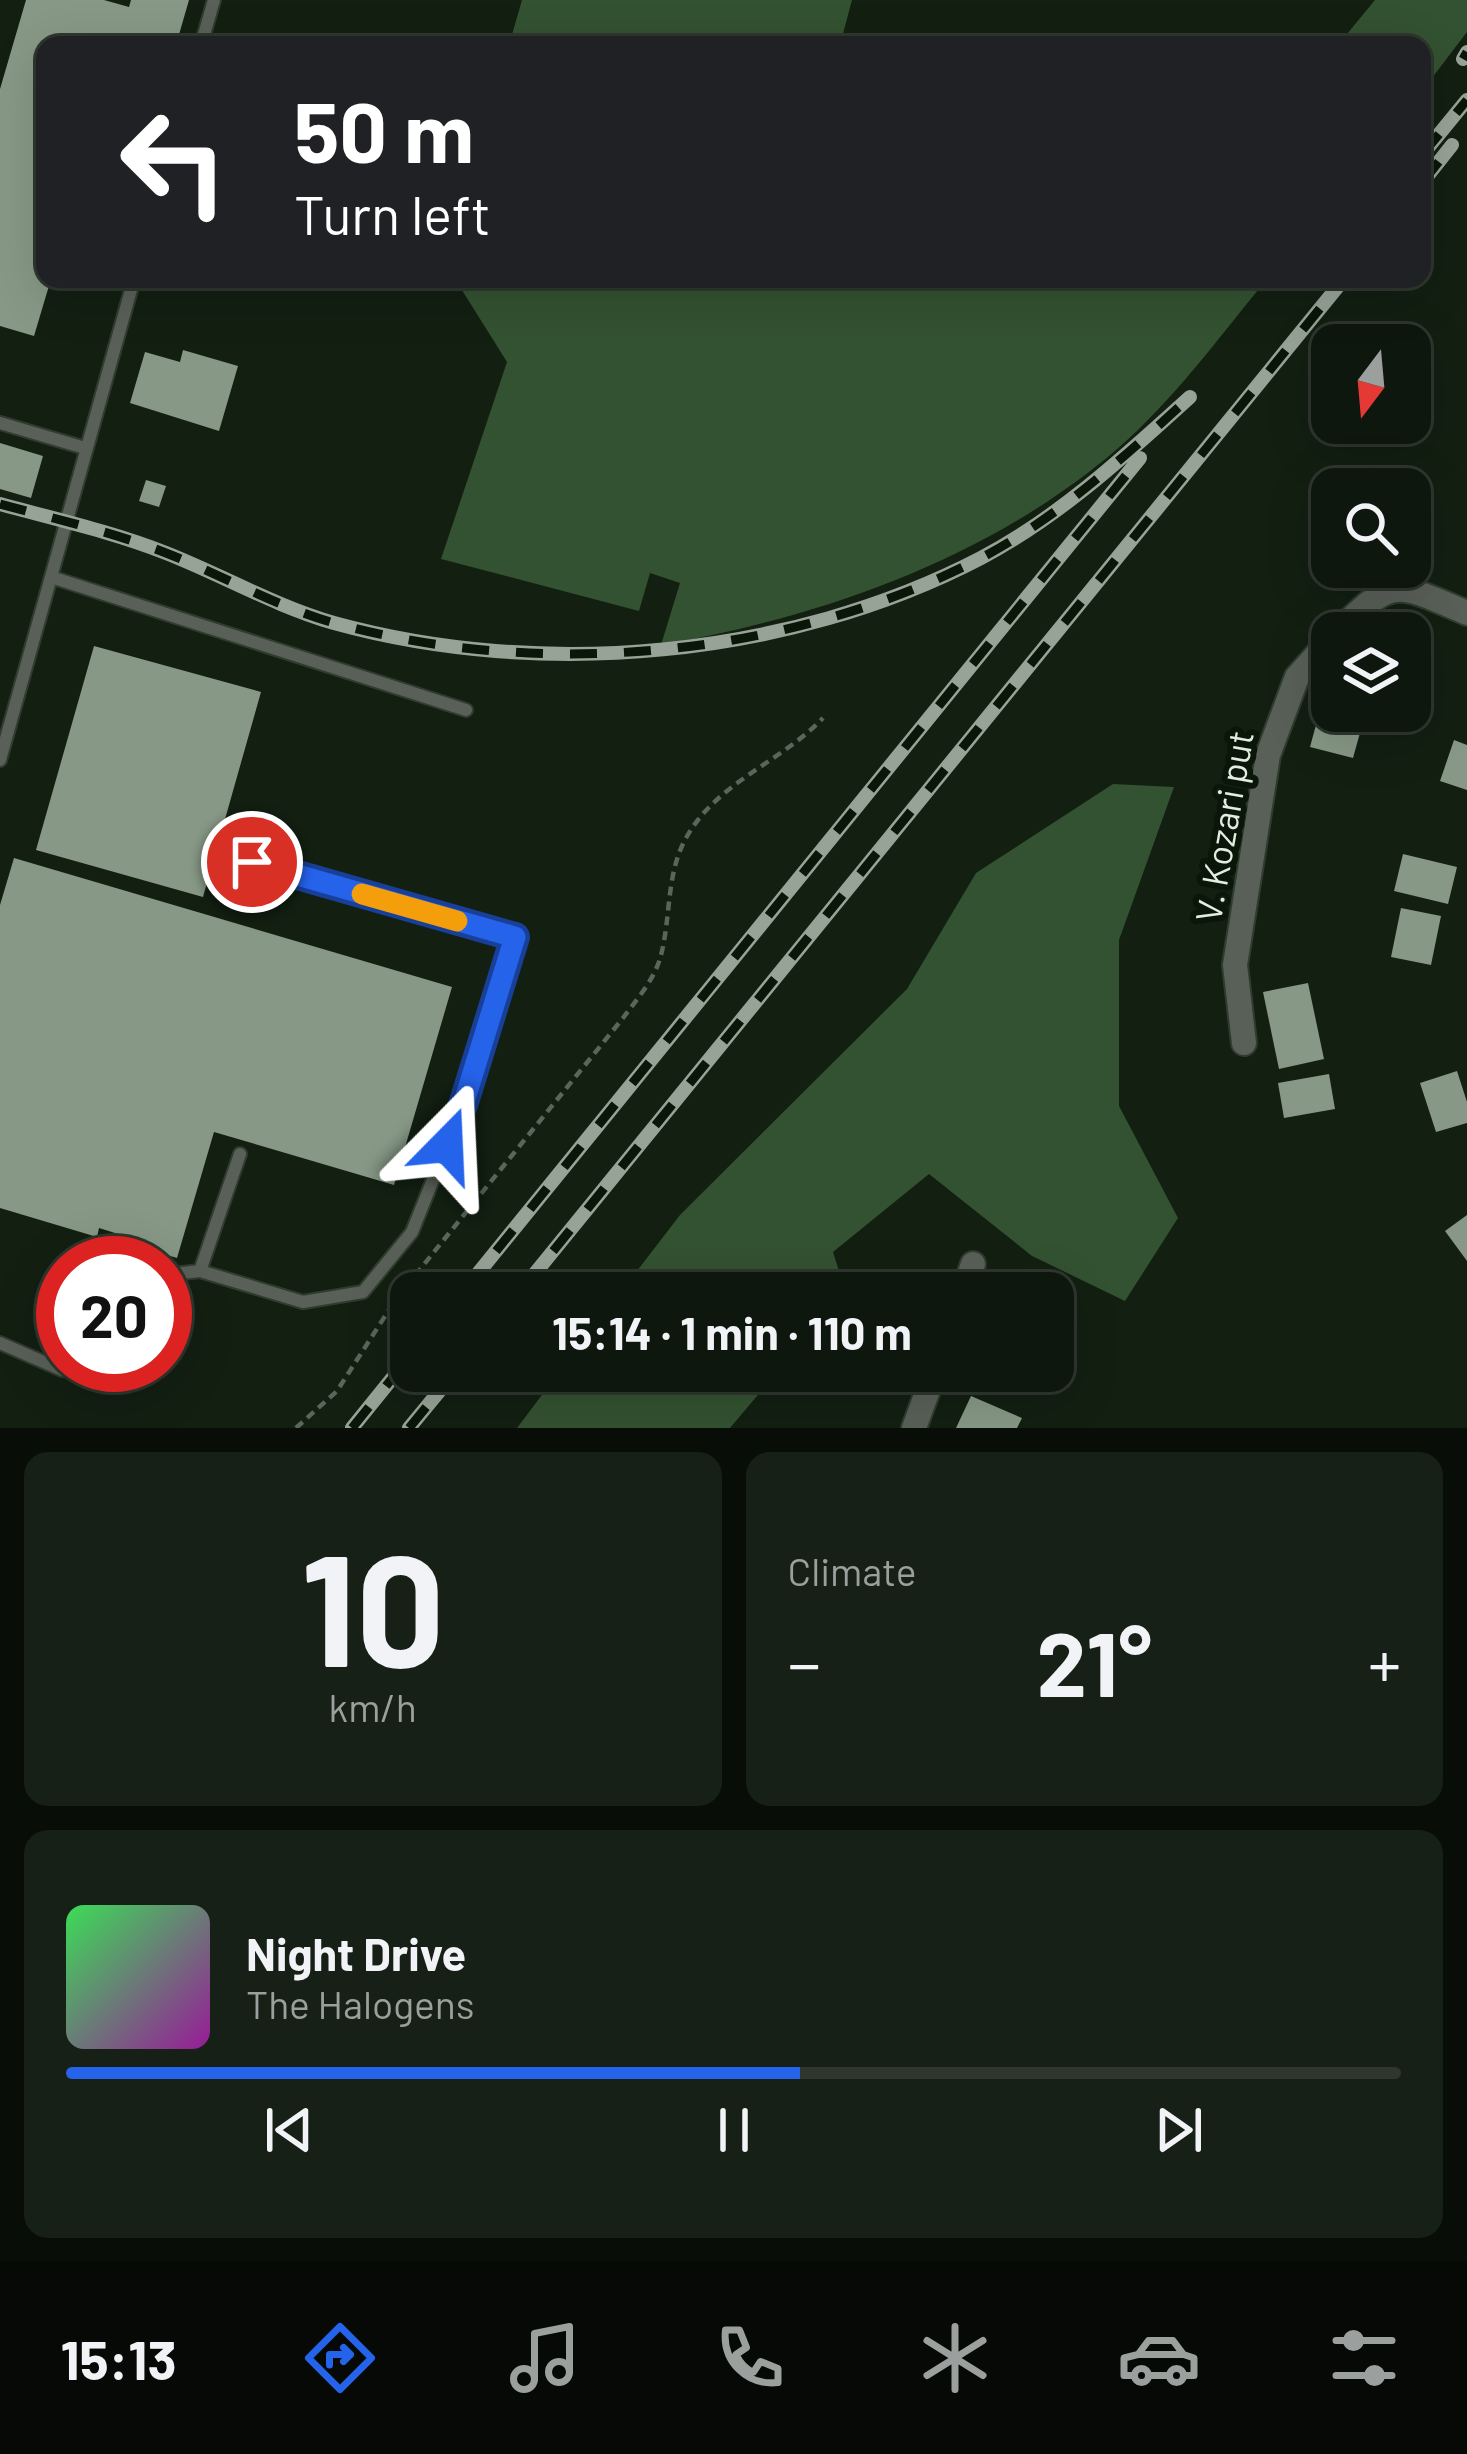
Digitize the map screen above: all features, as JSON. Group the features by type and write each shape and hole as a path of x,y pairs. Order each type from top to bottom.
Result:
{"street":[{"name":"V. Kozari put","path":"1357,612 1390,588 1415,591 1467,613"},
{"name":"V. Kozari put","path":"1244,1043 1235,965 1268,755 1297,677 1311,661"},
{"path":"970,1272 973,1264"},
{"path":"914,1428 927,1392"}],"lane":[{"path":"204,36 214,0"},
{"path":"0,760 131,288"},
{"path":"0,423 85,448"},
{"path":"52,577 466,710"},
{"path":"192,1272 303,1302 363,1292 412,1232 464,1102 515,937 252,862"},
{"path":"200,1271 240,1154"},
{"path":"0,1343 36,1359"}],"path":[{"path":"296,1428 337,1391 396,1299 656,973 675,865 686,838 722,792 800,743 824,718"}],"green space":[{"path":"522,0 852,0 842,36 512,36"},
{"path":"1375,0 1467,0 1467,32 1431,79 1431,36 1345,36"},
{"path":"461,288 1260,288 1137,431 1067,488 1014,522 902,578 842,599 782,618 661,645 680,583 650,573 639,611 441,559 507,362"},
{"path":"1113,784 1174,787 1119,940 1119,1106 1178,1218 1125,1301 1074,1276 1074,1272 1032,1256 929,1174 833,1252 839,1272 636,1272 680,1215 907,989 976,873"},
{"path":"544,1392 760,1392 730,1428 517,1428"}],"building":[{"path":"26,0 104,0 129,7 131,0 189,0 179,36 36,36 36,288 48,288 34,336 0,326 0,89"},
{"path":"183,350 238,366 219,431 130,403 145,352 180,362"},
{"path":"0,443 43,456 31,498 0,489"},
{"path":"146,480 166,486 159,507 139,501"},
{"path":"94,646 261,692 203,897 36,850"},
{"path":"1314,732 1360,732 1353,758 1310,747"},
{"path":"1454,740 1467,745 1467,790 1440,781"},
{"path":"1403,854 1457,867 1448,904 1394,891"},
{"path":"14,858 452,987 394,1185 214,1132 183,1236 125,1236 99,1228 94,1236 0,1208 0,905"},
{"path":"1401,908 1441,916 1431,965 1391,957"},
{"path":"1308,983 1324,1059 1279,1069 1263,992"},
{"path":"1457,1071 1467,1102 1467,1123 1436,1132 1420,1083"},
{"path":"1329,1074 1335,1109 1284,1118 1278,1083"},
{"path":"1467,1215 1467,1261 1445,1231"},
{"path":"971,1396 1022,1418 1017,1428 956,1428"}],"railway":[{"path":"1463,59 1467,52"},
{"path":"1431,144 1467,100"},
{"path":"1431,172 1452,145"},
{"path":"536,1272 1337,288"},
{"path":"0,504 146,545 312,616 413,641 579,654 663,649 746,638 828,618 907,592 981,558 1064,505 1190,397"},
{"path":"479,1272 1140,458"},
{"path":"352,1428 390,1381"},
{"path":"409,1428 439,1392"}],"slow traffic":[{"path":"362,894 457,921"}],"route":[{"path":"252,862 515,937 447,1145"}]}
